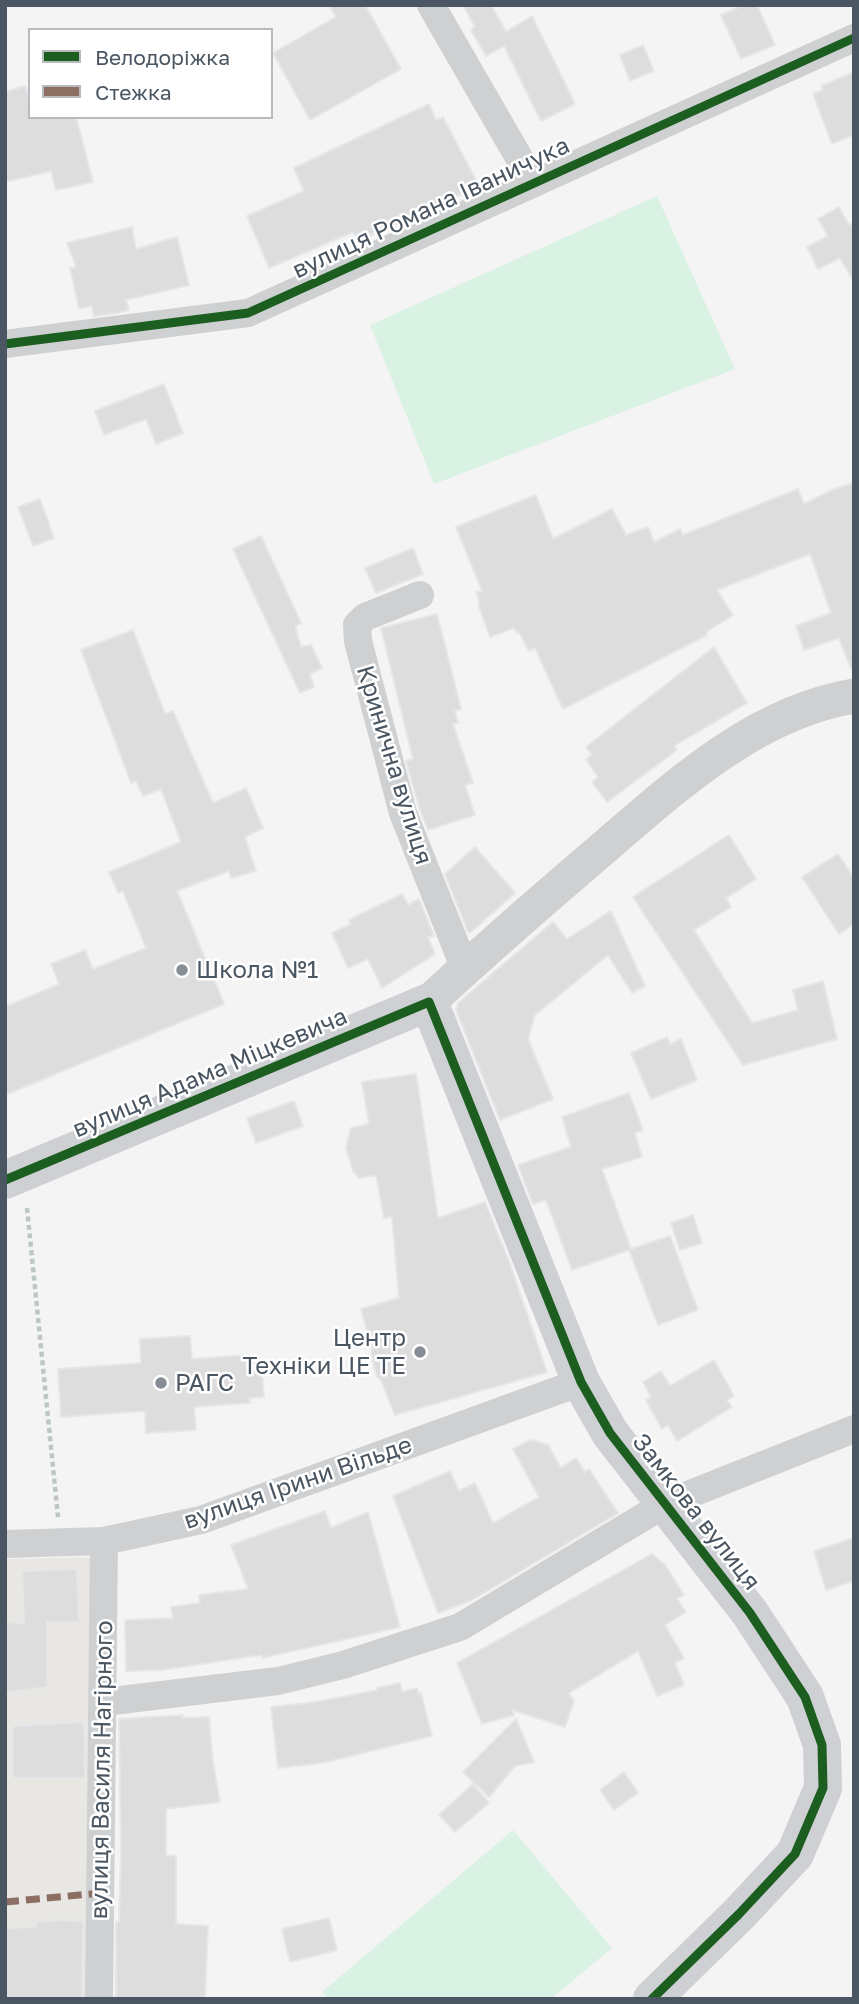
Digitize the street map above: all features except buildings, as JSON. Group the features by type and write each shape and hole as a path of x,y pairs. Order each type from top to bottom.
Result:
{"main road":[{"name":"вулиця Адама Міцкевича","path":"14,1176 429,1002"},
{"name":"Замкова вулиця","path":"429,1002 582,1382 610,1433 750,1613 805,1697 822,1745 823,1788 795,1854 652,1999"}],"street":[{"path":"431,5 533,181"},
{"name":"вулиця Романа Іваничука","path":"5,344 248,313 533,181 854,38"},
{"name":"Кринична вулиця","path":"420,595 365,617 357,625 358,641 403,813 465,969"},
{"name":"вулиця Адама Міцкевича","path":"429,1002 669,792 727,750 760,729 800,712 854,696"},
{"name":"вулиця Ірини Вільде","path":"5,1544 104,1541 201,1520 582,1382"},
{"path":"104,1702 278,1681 343,1665 460,1627 665,1504 854,1429"},
{"name":"вулиця Василя Нагірного","path":"99,1999 104,1541"}],"path":[{"path":"14,1176 56,1497"}],"shaded area":[{"path":"101,1557 96,1999 5,1999 5,1559"}],"green space":[{"path":"657,196 735,369 434,484 370,325"},
{"path":"513,1830 612,1948 551,1999 328,1999 322,1992"}],"marked path":[{"path":"5,1902 101,1893"}],"cycle path":[{"path":"5,344 248,313 854,38"},
{"path":"5,1180 429,1002 581,1382 610,1433 750,1613 805,1697 822,1745 823,1788 795,1854 739,1914 652,1999"}],"place":[{"name":"Школа №1","path":"182,970"},
{"name":"Центр Техніки ЦЕ ТЕ","path":"420,1352"},
{"name":"РАГС","path":"161,1383"}]}
